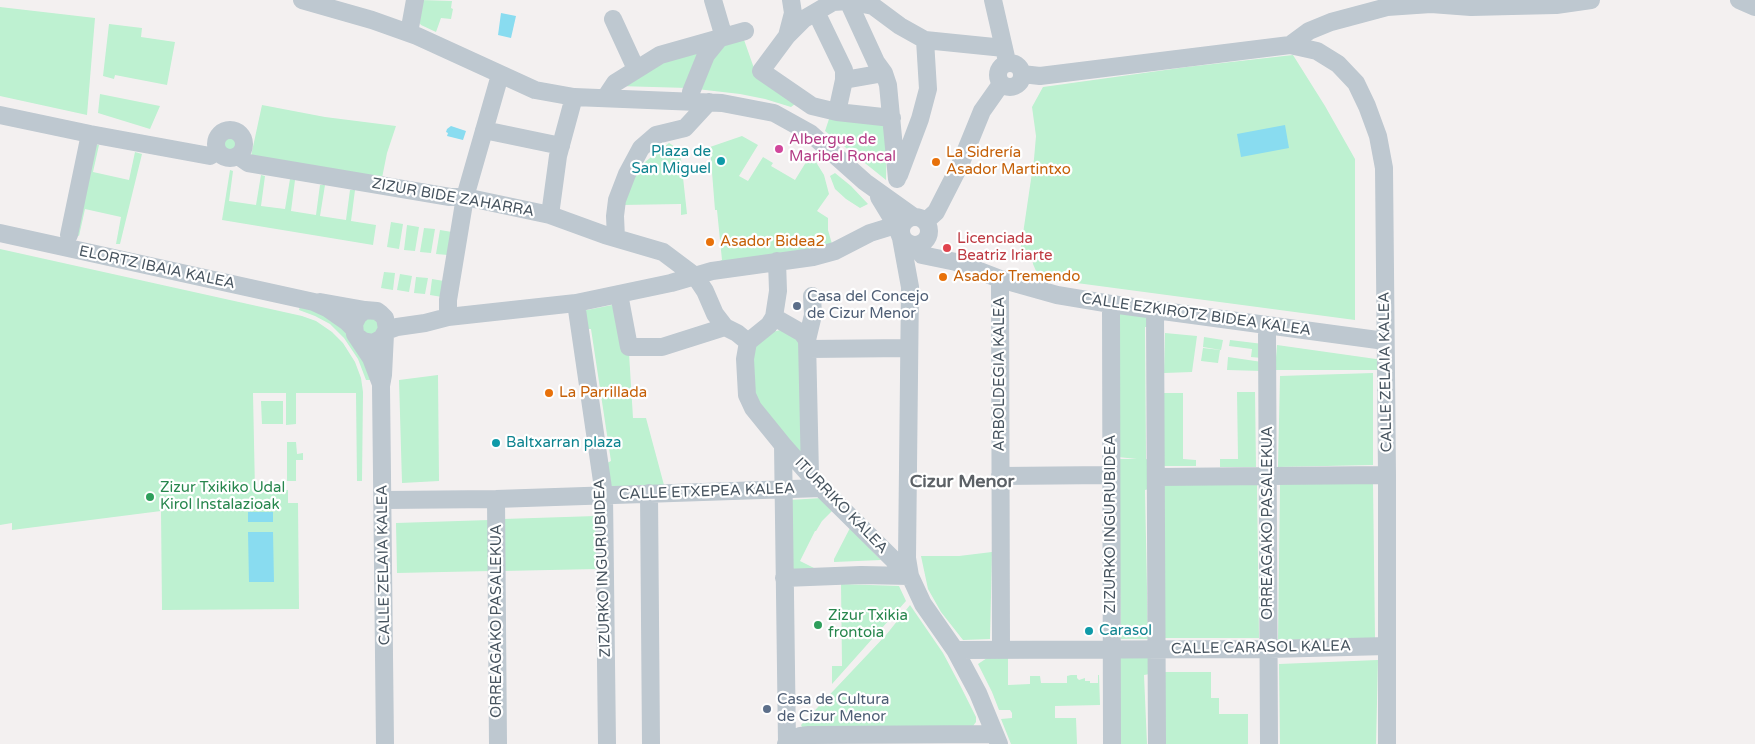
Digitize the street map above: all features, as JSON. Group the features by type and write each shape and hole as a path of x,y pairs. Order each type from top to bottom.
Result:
{"street":[{"path":"302,0 372,20 409,33 535,90 574,97 722,103 774,113 810,133 872,188 929,226 930,232 910,287"},
{"path":"409,33 415,0"},
{"path":"691,92 706,55 723,34 713,0"},
{"path":"787,36 793,13 791,0"},
{"path":"993,0 1012,61"},
{"path":"892,118 837,112 812,106 761,71 787,36 804,19 838,1 873,6 900,26 925,40 1012,61 1040,76 1290,46 1310,31 1331,22 1387,8 1431,4 1471,7 1512,6 1591,0"},
{"path":"1739,0 1755,7"},
{"path":"838,1 884,73 888,86 892,118 897,179"},
{"path":"816,12 844,70 844,80 837,112"},
{"path":"613,19 636,69"},
{"path":"605,98 615,84 660,55 720,39 745,30"},
{"path":"887,199 897,179 920,119 928,89 925,40"},
{"name":"CALLE ZELAIA KALEA","path":"1290,46 1318,52 1338,64 1356,83 1378,136 1384,168 1387,744"},
{"path":"787,744 800,736 809,735 997,739 978,692 955,650 923,604 910,576 907,558 910,287 905,251 898,231 903,223 920,219 936,212 960,165 982,111 1001,84 997,76 1000,66 1012,61"},
{"path":"844,80 884,73"},
{"path":"443,318 448,300 465,197 500,75"},
{"path":"550,215 553,183 574,97"},
{"path":"616,238 615,216 617,200 627,174 641,148 656,135 685,128 709,102"},
{"path":"810,133 812,106"},
{"path":"0,115 210,156 217,151"},
{"path":"232,130 237,132 243,139 244,148 234,158 224,157 217,151 217,138 224,131 232,130"},
{"path":"484,130 561,146"},
{"path":"70,235 90,134"},
{"name":"ZIZUR BIDE ZAHARRA","path":"238,156 248,163 450,198 465,197 550,215 663,252 695,276"},
{"path":"872,188 906,242 924,248"},
{"path":"777,261 778,291 774,317 769,324 748,342 737,333 725,327 714,314 705,291 695,276 712,271 777,261 813,257 835,251 870,233 898,231"},
{"name":"ELORTZ IBAIA KALEA","path":"0,233 314,302 327,308 347,322 356,334"},
{"name":"CALLE EZKIROTZ BIDEA KALEA","path":"924,248 1000,279 1057,295 1110,304 1385,341"},
{"name":"ELORTZ IBAIA KALEA","path":"386,332 397,327 443,318 576,303 695,276"},
{"name":"ARBOLDEGIA KALEA","path":"1000,279 1001,649"},
{"path":"619,294 629,347 662,347 725,327"},
{"path":"812,296 813,315 807,345 815,482"},
{"name":"ELORTZ IBAIA KALEA","path":"314,302 394,315 443,318"},
{"name":"ZIZURKO INGURUBIDEA","path":"576,303 604,495 608,744"},
{"name":"ZIZURKO INGURUBIDEA","path":"1110,304 1112,744"},
{"path":"371,310 385,318 387,323 386,332 378,342 363,342 356,334 355,319 371,310"},
{"path":"1155,310 1157,744"},
{"path":"774,317 802,333 807,345"},
{"name":"CALLE ZELAIA KALEA","path":"385,744 384,500 381,386 386,332"},
{"name":"ORREAGAKO PASALEKUA","path":"1267,332 1269,744"},
{"name":"CALLE ZELAIA KALEA","path":"356,334 371,358 381,386"},
{"name":"ITURRIKO KALEA","path":"748,342 745,359 747,395 753,408 782,445 815,482 910,576"},
{"path":"807,345 908,348"},
{"path":"782,445 787,744"},
{"path":"1000,476 1110,475"},
{"path":"1157,477 1387,475"},
{"name":"CALLE ETXEPEA KALEA","path":"384,500 496,499 782,490 815,482"},
{"path":"649,493 651,744"},
{"name":"ORREAGAKO PASALEKUA","path":"496,499 498,744"},
{"name":"ITURRIKO KALEA","path":"784,578 861,575 910,576"},
{"name":"CALLE CARASOL KALEA","path":"955,650 1269,649 1387,646"}],"green space":[{"path":"420,0 452,1 451,19 441,18 436,32 421,25 418,21"},
{"path":"0,7 95,18 87,115 0,96"},
{"path":"109,24 142,28 141,37 175,42 167,85 115,75 114,79 103,76"},
{"path":"743,37 755,71 795,104 791,107 740,94 688,88 618,86 660,63"},
{"path":"1293,55 1355,159 1355,320 1039,278 1033,264 1032,254 1020,254 1036,136 1032,107 1043,87 1187,67"},
{"path":"100,94 160,106 150,129 98,113"},
{"path":"262,105 325,117 396,126 387,153 382,178 251,156"},
{"path":"830,116 887,124 886,180 825,131"},
{"path":"230,136 236,138 238,144 236,150 230,152 224,150 222,144 224,138"},
{"path":"742,136 758,145 739,176 748,181 763,157 773,163 771,166 795,180 811,154 824,175 829,194 817,211 828,218 828,230 832,244 723,266 720,261 722,260 717,210 715,210 710,147"},
{"path":"669,143 680,150 687,214 681,215 681,204 621,205 635,175 645,162"},
{"path":"94,144 99,145 93,172 129,180 135,152 142,154 120,244 116,244 121,217 85,209 79,236 74,234"},
{"path":"230,170 233,171 229,201 256,205 261,175 265,176 261,206 285,209 290,179 295,180 291,211 316,215 320,185 325,185 320,216 346,220 350,190 355,190 351,221 376,225 373,245 222,220"},
{"path":"835,173 868,204 860,208 835,189 830,176"},
{"path":"391,222 403,224 399,249 387,247"},
{"path":"407,225 419,227 415,251 404,250"},
{"path":"424,228 435,229 431,253 420,252"},
{"path":"440,230 452,232 448,255 436,254"},
{"path":"0,249 302,316 316,321 332,332 343,343 355,362 361,378 363,392 362,481 357,481 356,393 296,393 296,424 286,425 286,393 253,393 255,491 288,490 288,503 298,503 299,609 162,610 161,511 12,530 12,523 0,525"},
{"path":"384,272 395,273 393,290 381,288"},
{"path":"400,274 412,276 409,292 397,290"},
{"path":"416,277 428,278 425,294 414,293"},
{"path":"432,279 444,281 442,297 430,295"},
{"path":"612,305 629,353 633,418 646,418 664,485 637,485 637,488 612,490 605,464 611,461 591,329 584,329 582,311"},
{"path":"300,306 331,319 353,337 374,380 366,380 358,359 344,338 330,324 299,310"},
{"path":"1117,310 1149,316 1150,327 1145,327 1146,459 1150,460 1149,489 1145,490 1148,639 1121,639 1118,459 1137,459 1118,457"},
{"path":"368,318 375,318 381,330 366,337 361,325"},
{"path":"780,330 788,331 802,344 802,458 753,396 750,358 757,344 769,333"},
{"path":"1165,333 1197,336 1192,372 1164,373"},
{"path":"1204,337 1223,340 1221,350 1203,347"},
{"path":"1230,340 1263,344 1262,358 1251,357 1252,349 1229,346"},
{"path":"1277,345 1377,359 1377,370 1275,370"},
{"path":"1203,348 1220,350 1218,363 1201,361"},
{"path":"1228,357 1262,362 1262,371 1227,370"},
{"path":"1373,373 1373,465 1278,467 1280,376"},
{"path":"438,375 439,481 402,483 399,380"},
{"path":"1237,392 1255,392 1256,467 1220,467 1220,459 1238,459"},
{"path":"1164,393 1183,393 1183,459 1196,460 1196,466 1164,466"},
{"path":"261,401 283,401 283,424 262,424"},
{"path":"287,442 296,442 297,454 303,453 303,460 296,460 296,481 287,481"},
{"path":"1164,483 1257,483 1259,638 1165,638"},
{"path":"1373,483 1375,638 1278,640 1280,484"},
{"path":"821,498 833,510 815,531 800,561 816,569 791,570 790,500"},
{"path":"596,516 597,569 503,571 503,519"},
{"path":"490,520 491,571 397,573 396,523"},
{"path":"850,528 881,560 834,562"},
{"path":"992,552 990,639 963,640 941,612 928,589 921,556 959,556"},
{"path":"841,584 899,586 906,601 832,684 832,666 842,666"},
{"path":"910,605 943,653 961,687 976,717 976,722 973,726 802,727 801,725 886,635"},
{"path":"1151,654 1150,674 1144,675 1147,744 1120,744 1120,656"},
{"path":"987,658 1008,658 1008,685 1030,684 1030,676 1040,676 1041,683 1067,683 1067,676 1071,675 1077,675 1079,680 1085,678 1085,681 1090,681 1090,683 1098,683 1099,675 1100,705 1055,706 1055,718 1076,718 1077,744 1011,744 1001,719 1012,718 1012,713 1010,710 999,710 978,664"},
{"path":"1378,660 1376,744 1280,744 1279,664"},
{"path":"1164,672 1211,672 1211,698 1219,698 1219,714 1248,714 1248,744 1164,744"}],"water":[{"path":"501,13 516,16 511,38 498,35"},
{"path":"1285,125 1289,148 1241,157 1237,134"},
{"path":"451,126 466,131 463,140 447,136 447,129"},
{"path":"248,512 273,512 273,522 248,522"},
{"path":"248,532 273,532 274,582 249,582"}],"place":[{"name":"Albergue de Maribel Roncal","path":"779,149"},
{"name":"Plaza de San Miguel","path":"721,161"},
{"name":"La Sidrería Asador Martintxo","path":"936,162"},
{"name":"Asador Bidea2","path":"710,242"},
{"name":"Licenciada Beatriz Iriarte","path":"947,248"},
{"name":"Asador Tremendo","path":"943,277"},
{"name":"Casa del Concejo de Cizur Menor","path":"797,306"},
{"name":"La Parrillada","path":"549,393"},
{"name":"Baltxarran plaza","path":"496,443"},
{"name":"Zizur Txikiko Udal Kirol Instalazioak","path":"150,497"},
{"name":"Zizur Txikia frontoia","path":"818,625"},
{"name":"Carasol","path":"1089,631"},
{"name":"Casa de Cultura de Cizur Menor","path":"767,709"}],"district":[{"name":"Cizur Menor","path":"962,482"}]}
